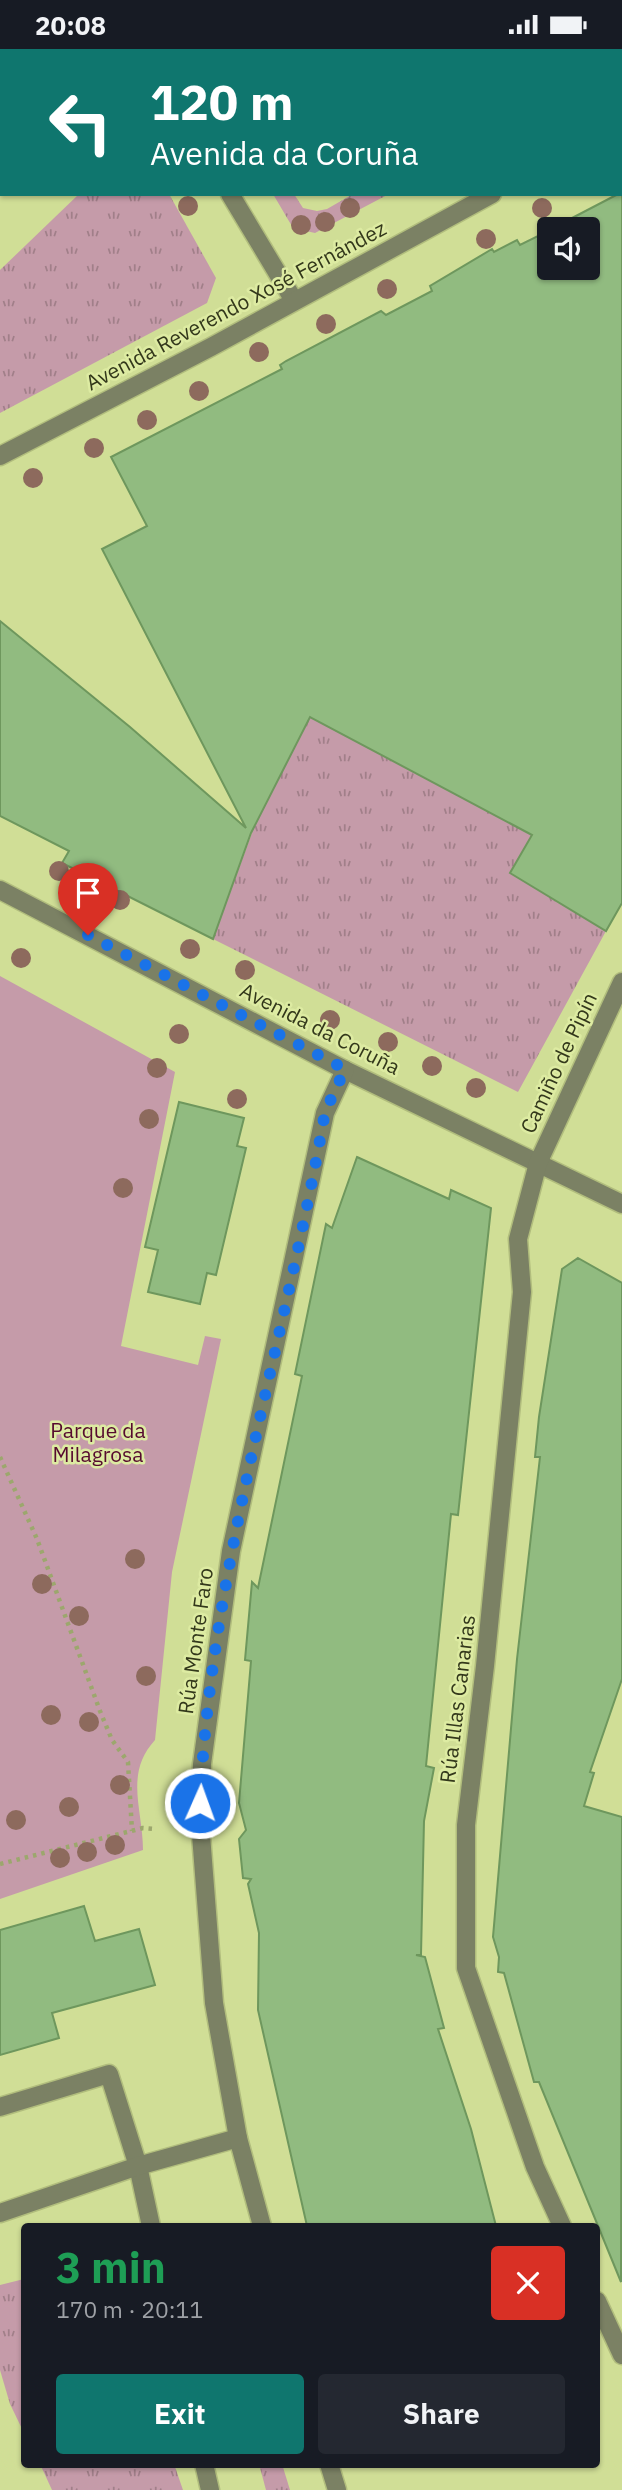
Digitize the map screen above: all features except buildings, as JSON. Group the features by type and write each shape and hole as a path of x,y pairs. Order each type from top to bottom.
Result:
{"street":[{"path":"231,196 293,299"},
{"name":"Avenida Reverendo Xosé Fernández","path":"0,456 199,353 293,299 488,196"},
{"name":"Avenida da Coruña","path":"0,890 345,1069 622,1203"},
{"name":"Camiño de Pipín","path":"538,1163 622,982"},
{"name":"Rúa Monte Faro","path":"261,2223 238,2138 214,2003 200,1822 202,1764 231,1551 325,1112 345,1069"},
{"name":"Rúa Illas Canarias","path":"538,1163 518,1239 522,1291 485,1666 466,1825 466,1968 535,2167 561,2223"},
{"path":"0,2107 109,2074 138,2166 150,2223"},
{"path":"0,2213 138,2166 238,2138"},
{"path":"600,2307 622,2354"},
{"path":"205,2468 210,2490"},
{"path":"330,2468 337,2490"}],"path":[{"path":"0,1457 33,1528 112,1740 128,1762 132,1831"},
{"path":"0,1864 132,1831 154,1829"}],"green space":[{"path":"77,196 170,196 216,278 207,303 0,413 0,270"},
{"path":"274,196 295,196 303,208 317,211 327,209 350,196 385,196 315,233 293,228"},
{"path":"310,717 533,834 511,873 606,931 518,1092 213,939 253,830"},
{"name":"Parque da Milagrosa","path":"0,976 175,1072 121,1346 198,1365 205,1336 221,1339 172,1572 155,1740 140,1766 138,1779 143,1850 0,1899"},
{"path":"21,2280 21,2427 10,2404 0,2370 0,2285"},
{"path":"42,2468 175,2468 183,2490 52,2490"},
{"path":"260,2468 283,2468 290,2490 266,2490"}],"route":[{"path":"88,935 345,1069 325,1112 231,1551 202,1764 200,1803"}]}
